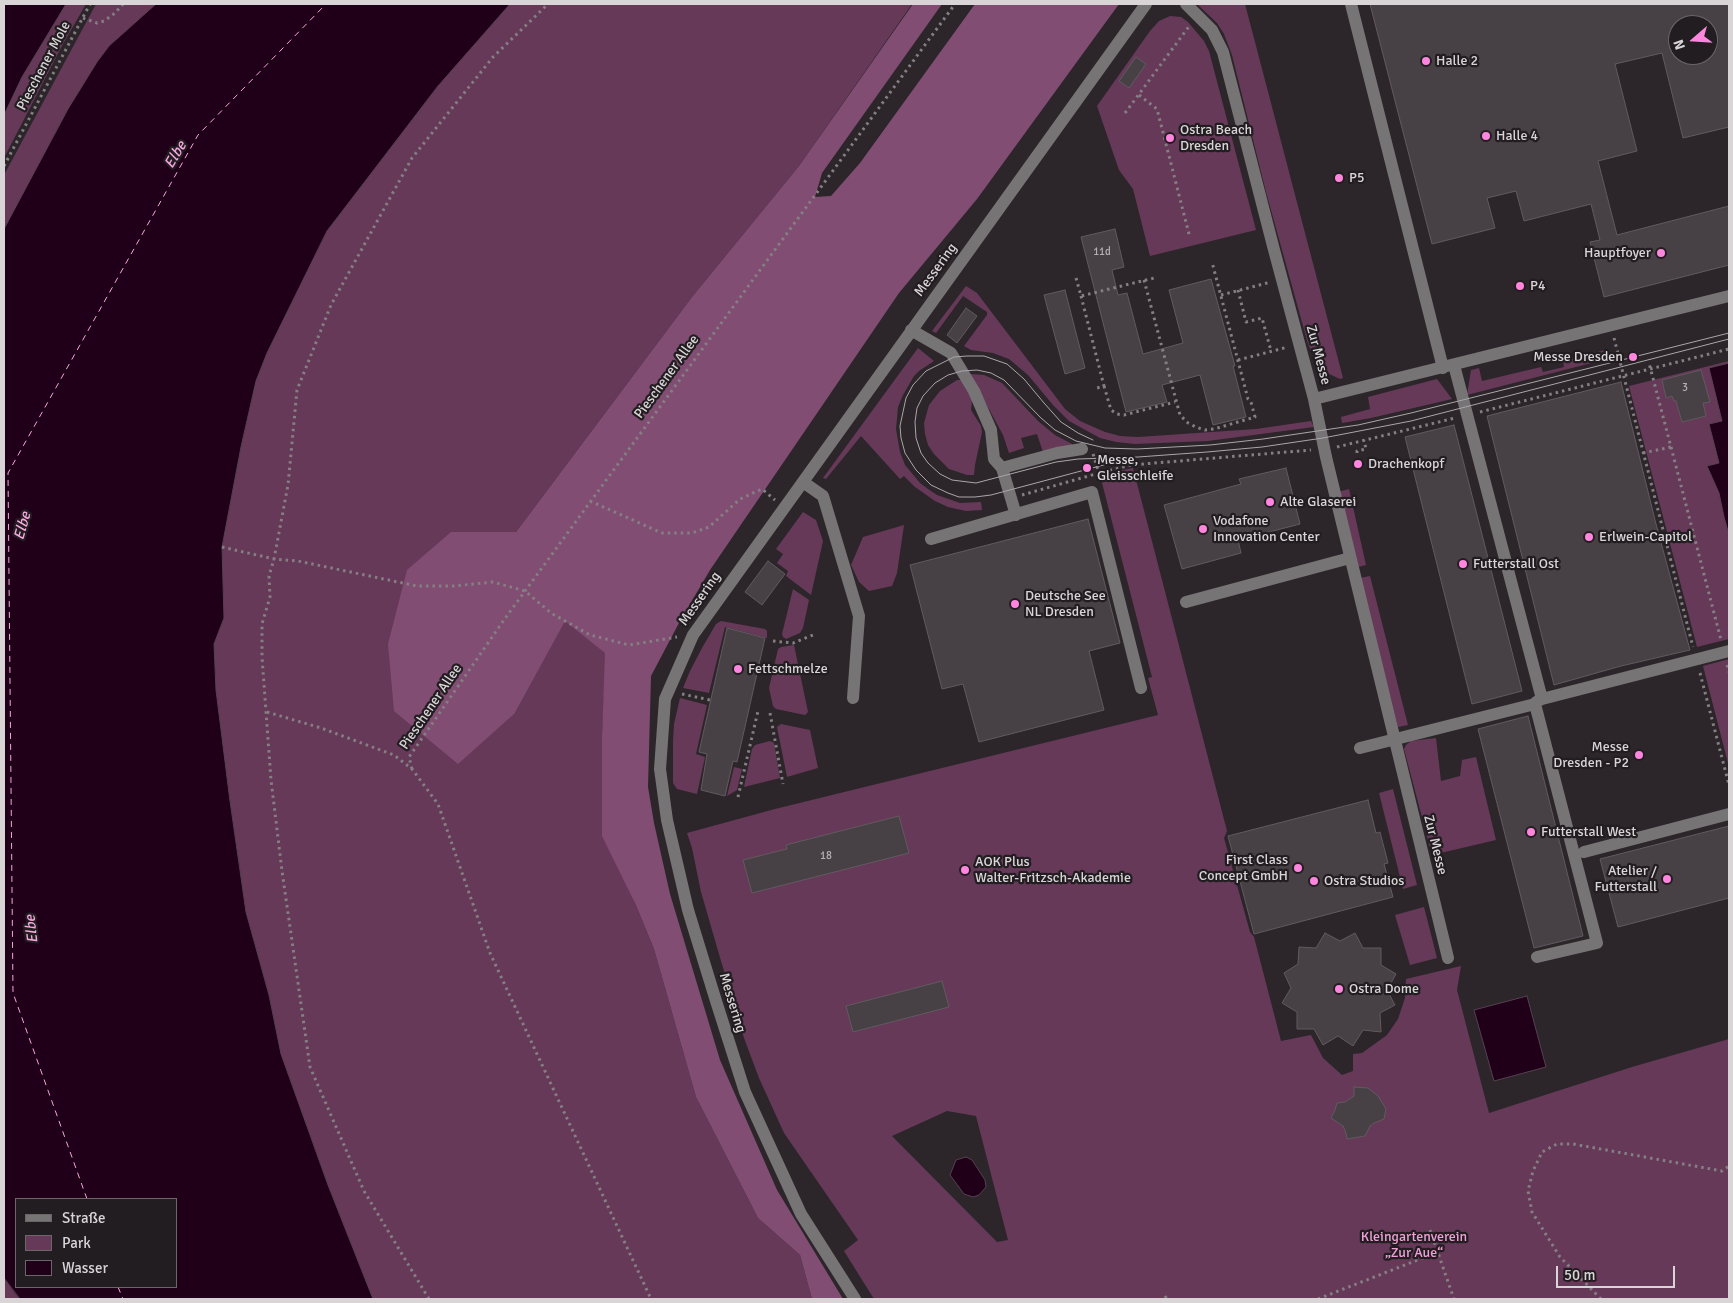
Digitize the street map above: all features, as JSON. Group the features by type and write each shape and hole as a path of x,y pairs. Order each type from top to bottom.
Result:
{"street":[{"name":"Messering","path":"855,1299 802,1214 745,1092 688,910 669,828 660,769 665,699 693,635 1146,4"},
{"name":"Zur Messe","path":"1186,4 1212,30 1223,52 1314,399 1350,558 1448,958"},
{"path":"1351,4 1448,367 1467,415 1596,943 1537,957"},
{"name":"Zur Messe","path":"1314,399 1729,296"},
{"path":"911,330 951,353 974,391 991,430 994,459 1002,468 1016,515"},
{"path":"1002,468 1082,449"},
{"path":"803,482 823,496 859,616 853,698"},
{"path":"931,539 1092,492 1141,688"},
{"path":"1186,602 1350,558"},
{"path":"1360,748 1727,651"},
{"path":"1584,852 1729,814"}],"path":[{"name":"Pieschener Mole","path":"4,166 90,4"},
{"path":"83,18 97,22 104,21 123,4"},
{"path":"429,1299 364,1191 310,1067 271,780 262,657 262,624 270,597 269,576 288,485 297,390 330,304 412,158 493,57 548,4"},
{"name":"Pieschener Allee","path":"412,769 409,757 506,617 955,4"},
{"path":"1125,113 1198,14"},
{"path":"1139,95 1157,109 1190,238"},
{"path":"1144,280 1180,415 1188,423 1205,430 1214,429 1255,417 1251,402 1248,399 1212,262"},
{"path":"1076,278 1111,410 1117,414 1124,415 1176,402"},
{"path":"1081,296 1154,278"},
{"path":"1221,295 1282,279"},
{"path":"1238,290 1246,322 1262,318 1271,351"},
{"path":"1611,326 1729,785"},
{"path":"1238,360 1299,344"},
{"path":"1010,498 1131,465 1326,453 1364,440 1651,370 1729,348"},
{"path":"1649,363 1670,447 1727,651 1729,672"},
{"path":"1097,388 1104,386"},
{"path":"1357,452 1366,449 1364,440"},
{"path":"1643,454 1670,447"},
{"path":"590,501 662,533 692,533 709,527 740,499 762,489 784,508"},
{"path":"222,547 274,559 298,561 417,586 454,586 493,582 526,591 551,613 590,635 629,645 693,635"},
{"path":"773,641 793,643 813,636"},
{"path":"669,691 710,700"},
{"path":"738,797 758,711"},
{"path":"267,712 321,728 394,755 412,769 438,804 490,954 651,1299"},
{"path":"770,713 783,784"},
{"path":"1601,1299 1560,1257 1532,1212 1528,1191 1533,1171 1542,1152 1558,1144 1573,1144 1722,1171 1729,1166"},
{"path":"1430,1230 1454,1299"},
{"path":"1318,1299 1438,1252"}],"green space":[{"path":"66,4 86,4 63,44 4,158 4,115 22,77"},
{"path":"96,4 156,4 109,46 97,62 68,109 4,229 4,175"},
{"path":"510,4 912,4 799,166 692,297 516,532 451,532 515,713 565,620 606,653 602,736 635,903 654,949 696,1097 758,1218 800,1255 812,1299 373,1299 328,1185 281,1054 269,995 246,912 223,751 216,690 214,644 224,618 222,547 256,381 267,353 327,231 438,86"},
{"path":"1197,4 1245,4 1343,378 1340,379 1327,373 1315,358 1308,344 1266,192 1232,55 1224,34 1217,23"},
{"name":"Ostra Beach Dresden","path":"1170,16 1181,17 1188,22 1204,41 1209,51 1256,230 1150,256 1133,189 1119,170 1097,106 1150,31 1159,21"},
{"path":"966,286 977,293 1065,409 1080,421 1105,432 1120,436 1138,437 1256,429 1311,421 1314,427 1208,441 1135,444 1100,438 1069,421 1028,375 1009,359 993,353 971,350 964,346 987,315 987,312 963,296 936,333 932,331"},
{"path":"918,348 934,361 914,376 898,407 896,429 900,452 905,465 920,483 937,495 960,503 981,502 982,510 966,511 948,507 935,501 915,487 904,476 900,479 861,436 826,479 823,478"},
{"path":"1605,350 1607,359 1467,395 1471,370 1479,368 1482,381 1541,367 1543,372 1564,367 1563,361"},
{"path":"1729,361 1729,639 1697,647 1629,386","holes":["1701,370 1709,401 1703,403 1706,416 1682,422 1676,401 1674,401 1672,396 1666,398 1662,380"]},
{"path":"970,374 984,375 1002,383 1038,421 1055,435 1072,444 1072,447 1043,452 1037,434 1021,438 1024,448 1009,453 1003,435"},
{"path":"1437,379 1452,399 1342,423 1341,417 1370,409 1368,397"},
{"path":"957,380 963,380 972,400 971,410 981,426 982,432 974,475 967,475 949,469 934,454 928,445 925,434 924,423 929,405 940,391"},
{"name":"AOK Plus Walter-Fritzsch-Akademie","path":"1133,468 1227,831 1224,838 1250,932 1254,937 1281,1041 1311,1035 1323,1058 1342,1075 1353,1071 1353,1054 1362,1053 1387,1035 1398,1019 1405,998 1406,979 1461,966 1457,990 1489,1113 1632,1067 1729,1039 1729,1299 874,1299 844,1251 858,1240 784,1133 759,1078 744,1038 721,961 701,892 687,833 775,809 1158,715 1148,678 1152,677 1100,475","holes":["947,1111 976,1116 1008,1240 997,1242 892,1136"]},
{"path":"1349,489 1366,565 1358,567 1338,492"},
{"path":"803,512 816,520 823,541 811,595 786,576 788,571 777,563 783,554 776,549"},
{"path":"904,525 897,573 892,586 869,591 859,582 851,565 863,537"},
{"path":"1370,576 1408,725 1398,727 1360,578"},
{"path":"793,589 809,600 803,628 800,633 786,639 782,634"},
{"path":"721,621 765,629 767,631 767,638 725,627 709,693 683,688 702,648 716,624"},
{"path":"794,645 808,712 805,715 776,709 773,706 769,688 778,649"},
{"path":"1729,659 1729,767 1703,666"},
{"path":"680,698 707,705 696,754 705,757 697,794 677,789 673,783 674,724"},
{"path":"781,724 810,730 818,768 787,777 777,727"},
{"path":"1436,738 1441,781 1460,776 1462,760 1476,757 1496,840 1432,855 1404,749 1411,741"},
{"path":"770,741 774,743 780,778 744,787 752,749 755,745"},
{"path":"734,767 742,769 737,790 727,796"},
{"path":"1393,789 1417,885 1403,889 1379,793"},
{"path":"1424,907 1437,958 1410,965 1395,915"},
{"path":"4,1278 16,1295 20,1299 4,1299"}],"shaded area":[{"path":"913,4 942,4 822,173 815,197 831,196 860,163 975,4 1119,4 977,199 899,293 710,570 651,676 648,787 670,894 720,1060 777,1190 843,1299 812,1299 800,1255 758,1218 696,1097 654,949 635,903 602,836 602,736 605,653 565,621 515,713 458,764 394,711 388,644 407,570 451,532 516,532 692,297 799,166"}],"water":[{"path":"4,4 66,4 22,77 4,115"},
{"name":"Elbe","path":"156,4 510,4 438,86 327,231 267,353 256,381 222,547 224,618 214,644 216,690 246,912 269,995 281,1054 328,1185 373,1299 20,1299 4,1278 4,229 68,109 109,46"},
{"path":"1729,363 1729,535 1719,493 1707,466 1719,463 1709,424 1722,421 1709,368"},
{"path":"1527,996 1546,1067 1494,1081 1474,1010"},
{"path":"966,1157 972,1160 985,1180 986,1187 979,1195 973,1197 964,1194 950,1175 956,1160"}],"building":[{"path":"1370,4 1729,4 1729,127 1683,138 1662,53 1615,64 1637,151 1598,161 1617,235 1729,206 1729,265 1604,297 1590,242 1600,240 1591,204 1524,221 1516,191 1487,198 1495,228 1432,244"},
{"path":"1136,57 1146,64 1129,88 1119,81"},
{"path":"1115,229 1124,267 1112,270 1118,295 1127,293 1143,354 1183,343 1169,290 1211,279 1235,366 1233,366 1246,417 1213,425 1200,375 1162,385 1167,402 1126,412 1081,237"},
{"path":"1065,290 1085,368 1065,374 1044,295"},
{"path":"966,308 977,316 957,343 947,335"},
{"path":"1701,370 1710,402 1703,403 1706,416 1682,422 1676,401 1674,401 1672,396 1666,398 1662,380"},
{"name":"Erlwein-Capitol","path":"1621,382 1656,524 1690,650 1621,666 1554,685 1487,416"},
{"name":"Futterstall Ost","path":"1454,425 1522,691 1472,704 1405,437"},
{"path":"1286,468 1300,524 1238,540 1241,553 1182,569 1164,505 1241,484 1239,479"},
{"name":"Deutsche See NL Dresden","path":"1088,519 1120,643 1089,651 1104,710 979,742 963,684 942,689 910,565"},
{"path":"768,561 785,574 762,605 745,592"},
{"name":"Fettschmelze","path":"727,628 765,638 737,762 733,761 725,796 701,790 707,754 699,752"},
{"name":"Futterstall West","path":"1528,716 1583,936 1534,948 1478,729"},
{"name":"Ostra Studios","path":"1368,800 1376,833 1380,832 1388,863 1384,864 1393,897 1254,934 1228,836"},
{"path":"899,816 909,853 752,893 743,860 787,849 786,845"},
{"name":"Atelier / Futterstall","path":"1729,826 1729,898 1618,927 1600,859"},
{"name":"Ostra Dome","path":"1325,933 1340,941 1355,933 1363,948 1381,948 1381,965 1396,974 1387,990 1395,1005 1380,1013 1381,1032 1363,1030 1353,1046 1338,1036 1323,1045 1314,1029 1297,1029 1297,1012 1282,1003 1291,988 1284,973 1298,964 1299,947 1316,948"},
{"path":"942,981 949,1007 853,1032 846,1006"},
{"path":"1354,1087 1368,1088 1378,1096 1386,1109 1384,1119 1370,1126 1365,1136 1347,1139 1343,1126 1331,1118 1337,1103 1345,1102 1354,1096"}],"ferry route":[{"path":"87,1198 13,993 8,473 198,135 326,4"},
{"path":"118,1288 123,1299"}],"tram line":[{"path":"1729,333 1358,425 1210,445 1137,449 1105,448 1076,441 1055,430 1004,380 991,373 977,370 962,371 948,375 935,383 923,396 917,408 915,422 916,438 921,453 928,463 940,474 952,480 976,483 1056,462 1078,459 1207,452 1262,447 1323,438 1411,421 1729,339"},
{"path":"1093,440 1061,422 1024,379 1007,364 984,356 954,357 926,371 913,385 906,398 900,426 905,453 916,470 931,485 959,497 991,495 1111,463"}],"place":[{"name":"Halle 2","path":"1426,61"},
{"name":"Halle 4","path":"1486,136"},
{"name":"Ostra Beach Dresden","path":"1170,138"},
{"name":"P5","path":"1339,178"},
{"name":"Hauptfoyer","path":"1661,253"},
{"name":"P4","path":"1520,286"},
{"name":"Messe Dresden","path":"1633,357"},
{"name":"Drachenkopf","path":"1358,464"},
{"name":"Messe, Gleisschleife","path":"1087,468"},
{"name":"Alte Glaserei","path":"1270,502"},
{"name":"Vodafone Innovation Center","path":"1203,529"},
{"name":"Erlwein-Capitol","path":"1589,537"},
{"name":"Futterstall Ost","path":"1463,564"},
{"name":"Deutsche See NL Dresden","path":"1015,604"},
{"name":"Fettschmelze","path":"738,669"},
{"name":"Messe Dresden - P2","path":"1639,755"},
{"name":"Futterstall West","path":"1531,832"},
{"name":"First Class Concept GmbH","path":"1298,868"},
{"name":"AOK Plus Walter-Fritzsch-Akademie","path":"965,870"},
{"name":"Atelier / Futterstall","path":"1667,879"},
{"name":"Ostra Studios","path":"1314,881"},
{"name":"Ostra Dome","path":"1339,989"}],"park label":[{"name":"Kleingartenverein „Zur Aue“","path":"1414,1246"}]}
